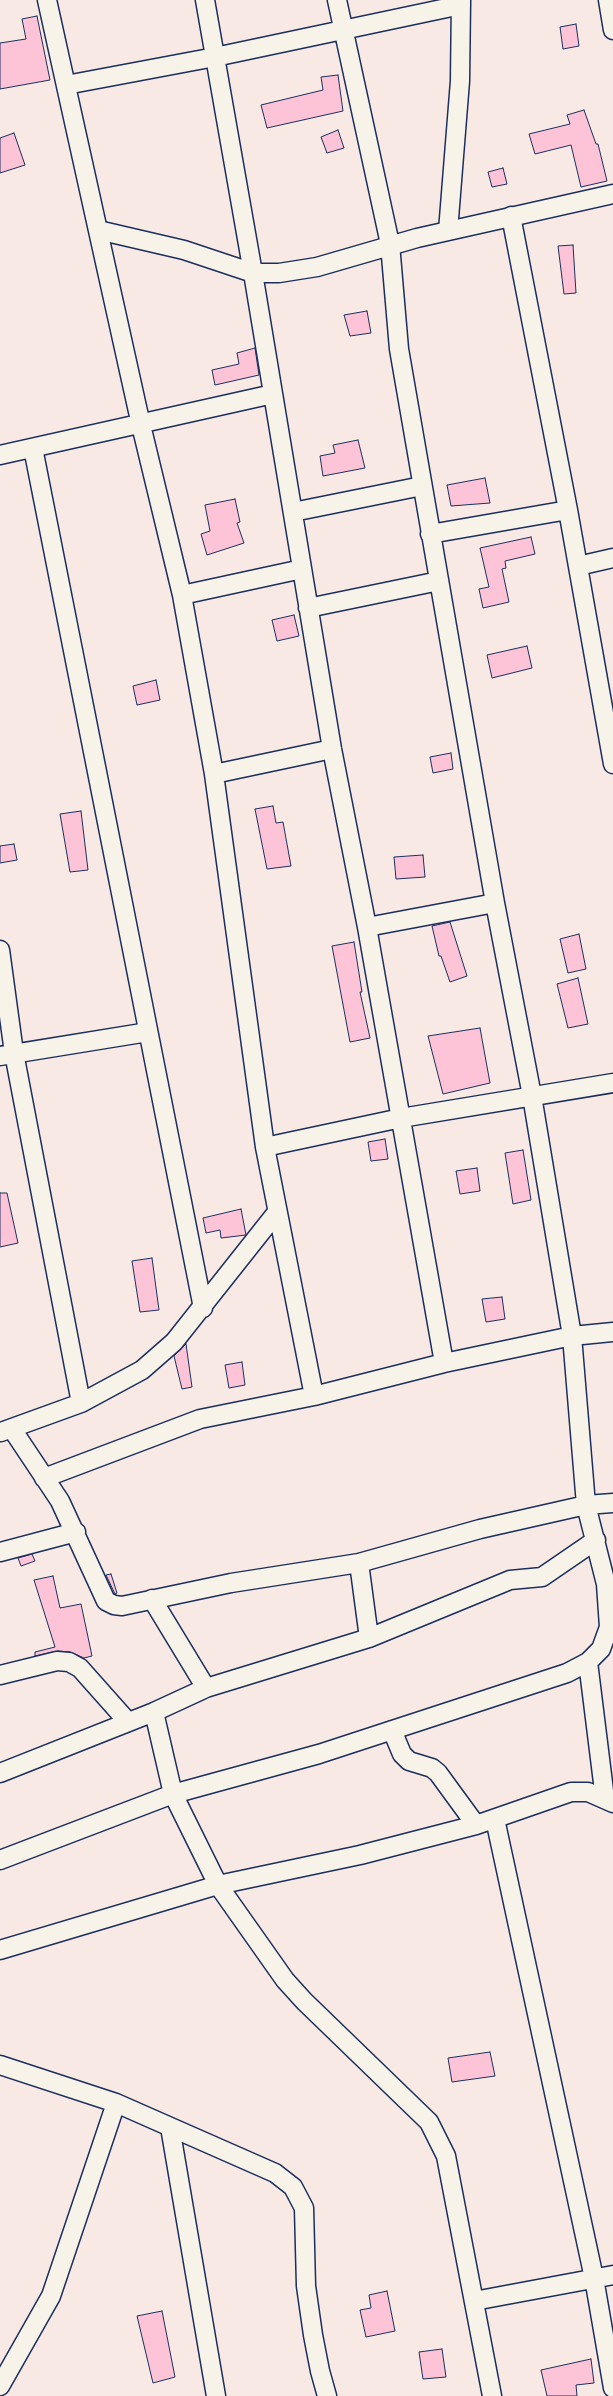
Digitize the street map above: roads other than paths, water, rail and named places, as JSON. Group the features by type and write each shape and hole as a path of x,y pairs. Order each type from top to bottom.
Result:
{"street":[{"path":"47,0 141,425 182,594 214,774 265,1147 314,1396"},
{"path":"204,0 253,273 332,749 367,927 444,1364"},
{"path":"0,1860 173,1794 319,1754 508,1694 567,1673 588,1662 601,1649 609,1627 606,1584 586,1505 572,1336 532,1096 430,534 399,349 390,244 337,0"},
{"path":"608,0 613,30"},
{"path":"66,85 215,57 461,3 460,89 448,231"},
{"path":"98,230 184,250 253,273 279,273 317,267 390,244 613,194"},
{"path":"511,216 568,510 613,762"},
{"path":"0,455 141,425 273,394"},
{"path":"32,448 203,1308"},
{"path":"293,512 422,486"},
{"path":"430,534 568,510"},
{"path":"578,566 613,558"},
{"path":"182,594 302,569"},
{"path":"308,608 439,581"},
{"path":"214,774 332,749"},
{"path":"367,927 496,903"},
{"path":"0,950 7,1054 81,1403"},
{"path":"7,1054 148,1032"},
{"path":"265,1147 401,1118 613,1083"},
{"path":"277,1212 203,1308 174,1342 142,1370 81,1403 6,1431 44,1478 60,1501 76,1532 106,1600 122,1606 231,1583 359,1563 480,1529 586,1505 613,1503"},
{"path":"44,1478 200,1419 314,1396 444,1364 572,1336 613,1332"},
{"path":"0,1552 76,1532"},
{"path":"0,1772 154,1712 206,1688 369,1638 510,1580 542,1577 596,1540"},
{"path":"359,1563 369,1638"},
{"path":"152,1599 206,1688"},
{"path":"0,1675 57,1661 69,1662 80,1668 128,1722"},
{"path":"588,1662 609,1801"},
{"path":"154,1712 173,1794 218,1885 285,1980 304,2002 429,2122 446,2156 492,2396"},
{"path":"392,1730 402,1754 409,1761 432,1768 438,1773 476,1825"},
{"path":"0,1950 218,1885 360,1855 476,1825 571,1792 588,1792 609,1801"},
{"path":"495,1819 594,2278 613,2388"},
{"path":"0,2065 116,2103 275,2174 293,2187 304,2208 306,2286 314,2342 327,2396"},
{"path":"0,2386 51,2296 116,2103"},
{"path":"170,2127 216,2396"},
{"path":"474,2301 613,2275"}]}
